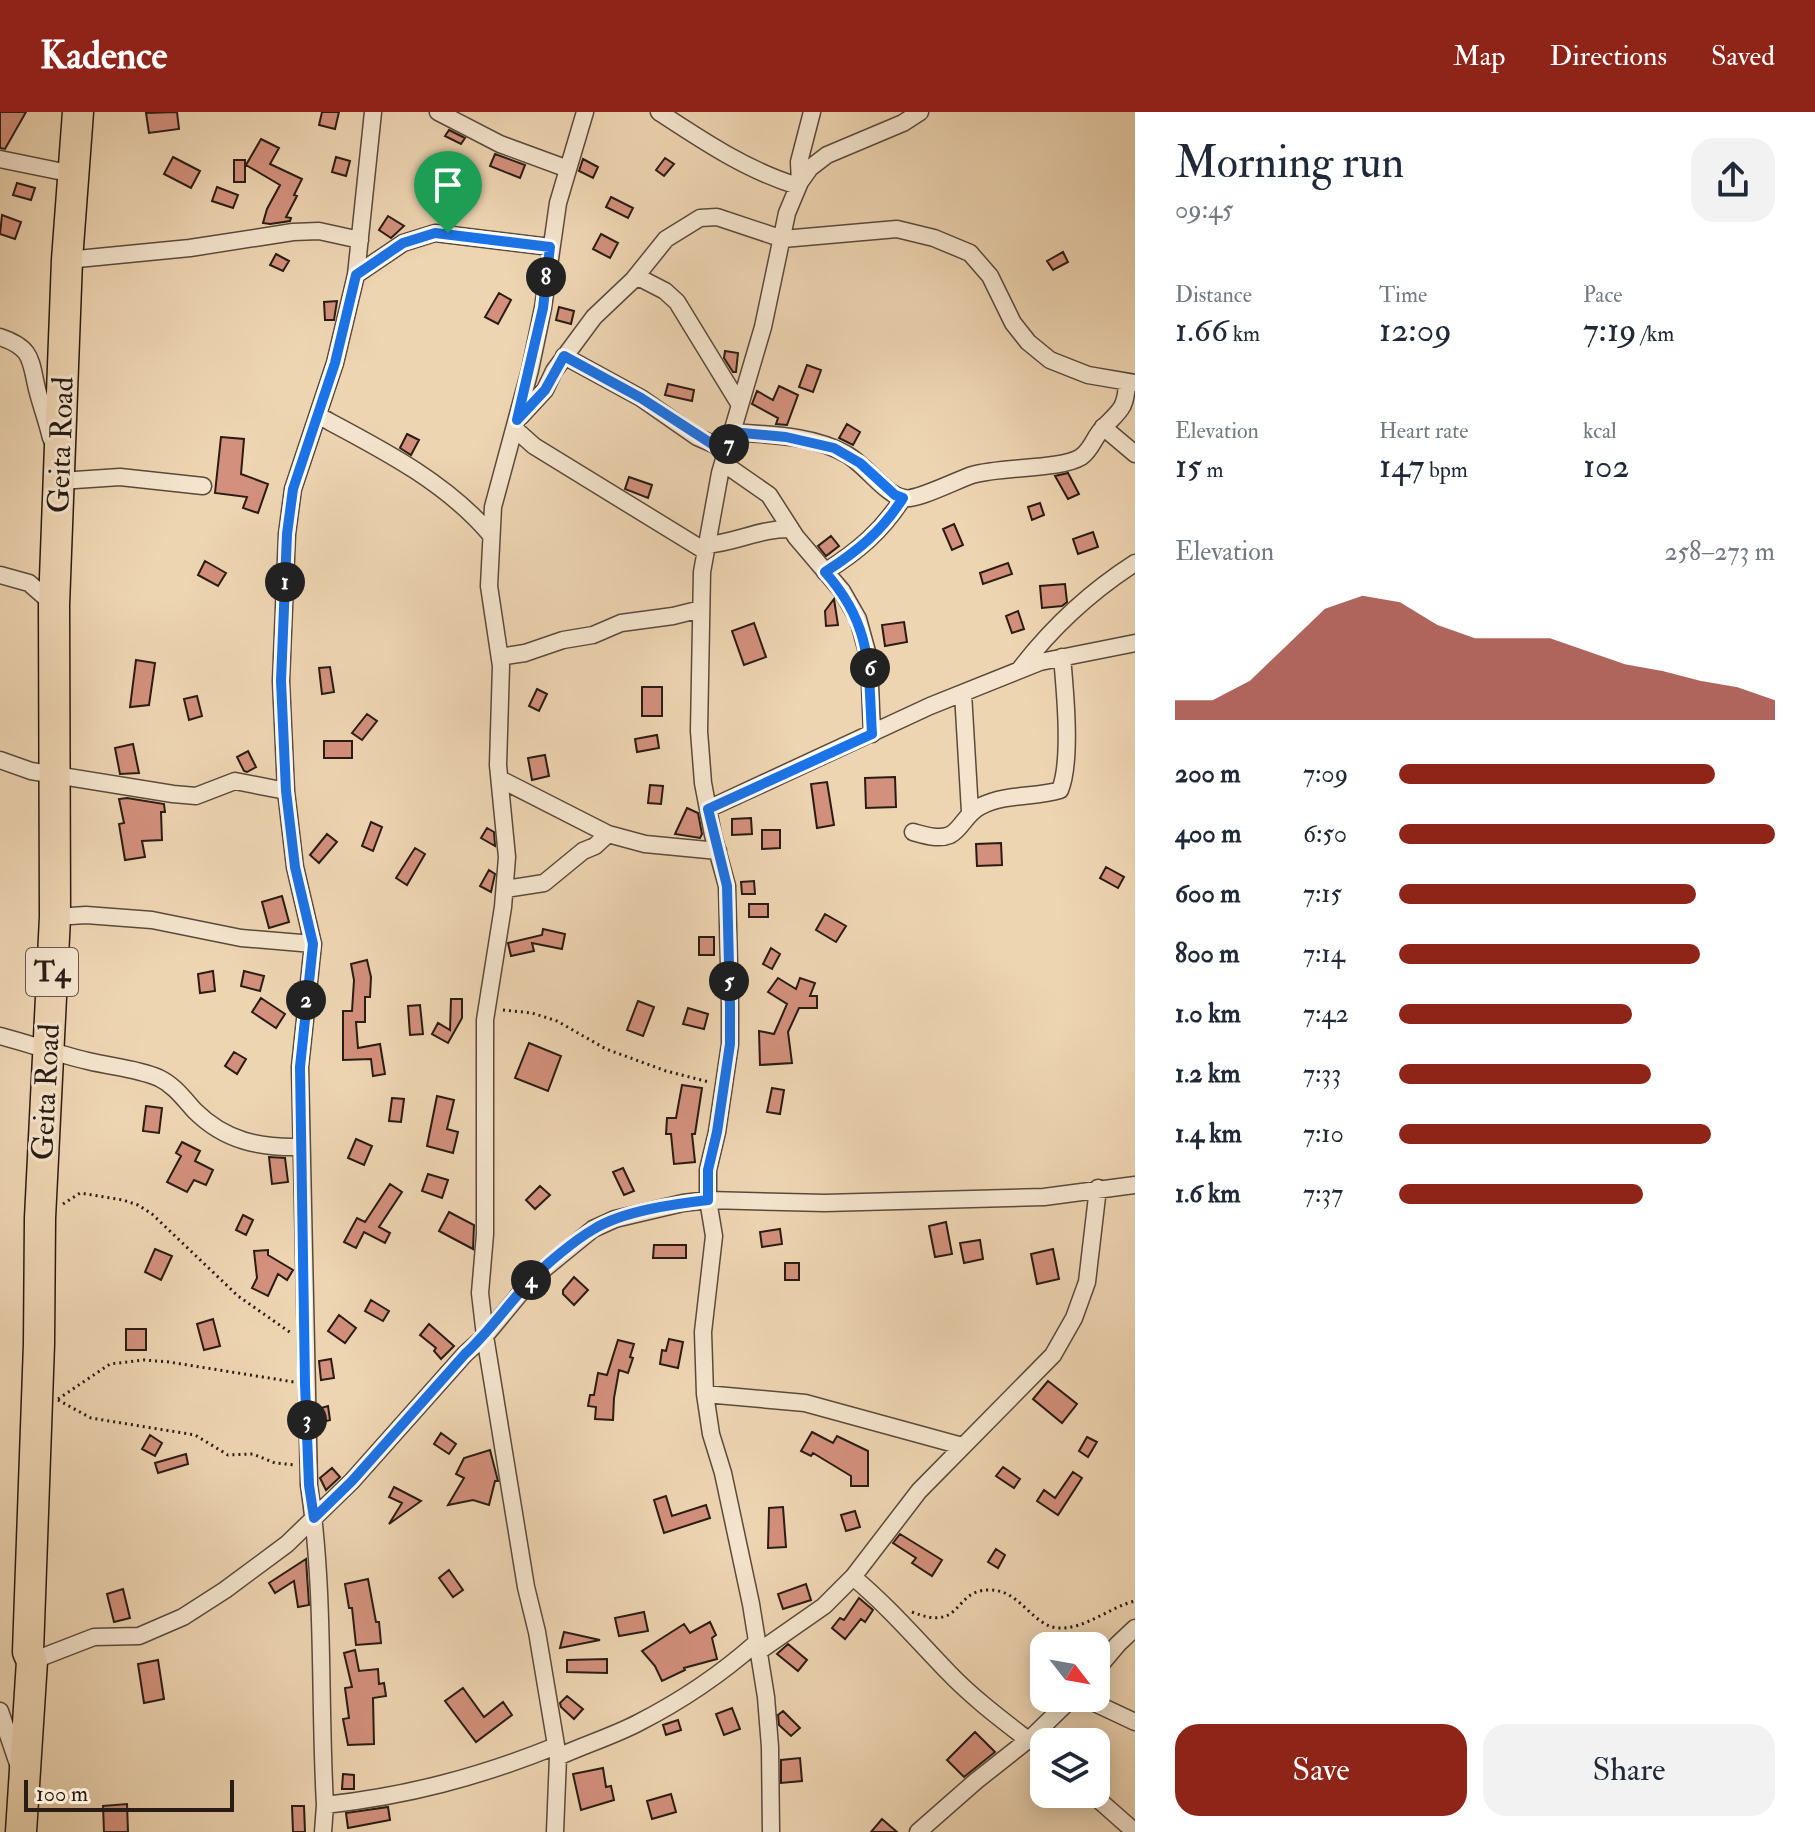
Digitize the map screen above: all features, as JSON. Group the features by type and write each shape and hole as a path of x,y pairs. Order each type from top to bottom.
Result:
{"highway":[{"name":"Geita Road","path":"21,1832 32,1661 28,1652 40,1218 55,917 54,605 67,260 78,112"}],"street":[{"path":"323,1832 321,1623 308,1466 305,1384 300,1067 313,944 295,867 286,791 281,681 287,534 293,489 319,416 356,275 373,112"},
{"path":"438,112 500,144 568,169"},
{"path":"555,1832 557,1752 537,1632 526,1587 480,1293 485,1234 487,1008 507,857 500,779 500,657 489,586 493,507 543,308 558,203 585,112"},
{"path":"659,112 734,159 773,179 799,184"},
{"path":"799,184 799,162 812,112"},
{"path":"771,1832 766,1697 751,1604 723,1473 711,1434 705,1394 703,1332 714,1236 708,1200 708,1170 730,1044 727,886 708,809 699,731 701,609 706,548 725,456 763,327 787,213 799,184 810,168 827,155 903,123 920,112"},
{"path":"0,159 73,174"},
{"path":"516,425 545,390 564,356 594,317 636,276 666,239 700,218 717,217 783,239 897,229 934,238 970,253 990,276 1013,323 1028,342 1050,360 1088,375 1131,382 1122,409 1103,427 1091,447 1071,461 975,474 937,487 915,499 895,495 860,463 834,448 786,437 732,432"},
{"path":"67,260 190,248 293,232 319,231 360,240"},
{"path":"356,275 403,243 435,233 550,247"},
{"path":"636,276 665,291 677,302 740,405"},
{"path":"0,337 16,343 33,364 60,476 120,477 203,486"},
{"path":"564,356 641,398 725,456 769,495 791,529 842,591 860,627 869,659 872,734"},
{"path":"319,416 429,478 477,518 490,534"},
{"path":"516,425 534,446 706,548 742,540 763,531 791,529"},
{"path":"1103,427 1135,454"},
{"path":"825,572 867,543 888,522 903,498"},
{"path":"1019,670 1041,641 1089,594 1135,563"},
{"path":"0,575 29,583 54,605"},
{"path":"500,657 593,635 621,623 701,609"},
{"path":"708,809 1019,670 1062,657 1135,643"},
{"path":"913,832 933,837 948,836 956,831 970,812 992,801 1060,790 1065,757 1062,657"},
{"path":"963,693 970,812"},
{"path":"0,760 31,771 173,794 196,796 235,781 286,791"},
{"path":"500,779 608,834 645,844 718,851"},
{"path":"505,889 544,883 608,834"},
{"path":"55,917 86,915 152,920 229,936 313,944"},
{"path":"0,1036 47,1051 156,1077 170,1083 207,1123 250,1144 301,1147"},
{"path":"32,1661 94,1637 139,1636 183,1617 287,1544 352,1481 465,1354 485,1336 533,1278 593,1229 615,1219 708,1200 825,1203 1044,1197 1135,1185"},
{"path":"325,1805 377,1799 476,1777 636,1724 824,1606 853,1577 919,1491 1053,1355 1074,1318 1087,1282 1098,1188"},
{"path":"705,1394 805,1403 962,1446"},
{"path":"853,1577 885,1604 950,1674 986,1707 1030,1738"},
{"path":"1110,1653 1135,1628"},
{"path":"1110,1710 1135,1722"},
{"path":"0,1711 23,1780"},
{"path":"1047,1728 1060,1712"},
{"path":"918,1832 976,1781 1030,1745"},
{"path":"1108,1808 1135,1832"}],"path":[{"path":"487,1008 546,1017 606,1049 666,1071 724,1086"},
{"path":"40,1218 80,1193 138,1205 159,1220 254,1309 306,1340"},
{"path":"36,1433 57,1399 110,1364 144,1360 169,1362 305,1384"},
{"path":"57,1399 91,1418 195,1435 228,1455 253,1454 275,1463 308,1466"},
{"path":"885,1604 937,1620 980,1591 990,1589 1005,1592 1047,1624 1064,1628 1135,1601"}],"building":[{"path":"0,112 26,112 5,149 0,148"},
{"path":"177,112 179,129 149,133 146,113"},
{"path":"322,112 339,112 335,129 319,125"},
{"path":"449,130 465,138 461,144 445,136"},
{"path":"261,139 279,148 270,164 302,179 286,217 291,218 290,221 263,223 280,185 246,165"},
{"path":"495,154 525,165 520,178 490,166"},
{"path":"173,157 200,171 191,188 164,174"},
{"path":"336,157 350,161 346,176 332,172"},
{"path":"665,158 674,164 664,176 656,170"},
{"path":"583,159 598,167 593,178 579,171"},
{"path":"234,160 245,160 245,182 234,182"},
{"path":"443,175 459,181 454,196 437,190"},
{"path":"17,183 35,188 31,200 13,195"},
{"path":"217,187 238,195 233,208 212,201"},
{"path":"611,197 633,208 628,218 606,207"},
{"path":"2,215 21,222 15,239 0,234"},
{"path":"388,216 404,226 391,238 379,230"},
{"path":"601,234 618,243 610,258 593,249"},
{"path":"1063,252 1068,262 1053,270 1047,261"},
{"path":"276,254 289,261 283,271 270,265"},
{"path":"499,293 511,300 498,324 485,317"},
{"path":"337,301 334,320 325,320 324,302"},
{"path":"559,307 574,311 571,324 556,320"},
{"path":"725,351 738,353 736,372 724,358"},
{"path":"807,365 821,370 813,392 799,387"},
{"path":"668,384 694,390 692,401 665,395"},
{"path":"779,386 798,395 787,425 776,424 778,418 752,404 757,391 773,400"},
{"path":"847,424 860,432 853,445 839,438"},
{"path":"407,434 419,440 411,455 400,448"},
{"path":"221,437 244,439 241,474 268,484 258,513 243,508 247,497 215,493"},
{"path":"1068,473 1079,494 1068,499 1055,476"},
{"path":"629,477 652,485 648,498 625,489"},
{"path":"1040,503 1044,515 1032,520 1028,507"},
{"path":"954,524 963,545 952,550 943,529"},
{"path":"1093,532 1098,547 1078,554 1073,539"},
{"path":"831,536 839,546 826,556 818,546"},
{"path":"205,561 226,573 218,586 198,575"},
{"path":"1008,563 1012,574 983,584 980,573"},
{"path":"1065,584 1067,602 1062,606 1042,608 1040,586"},
{"path":"834,599 838,625 826,626 825,611"},
{"path":"1018,611 1024,629 1012,633 1006,616"},
{"path":"904,622 907,642 885,646 882,625"},
{"path":"754,623 766,657 744,665 732,631"},
{"path":"136,660 155,663 149,705 130,707"},
{"path":"330,667 334,692 322,694 319,668"},
{"path":"642,687 662,687 662,716 642,716"},
{"path":"537,689 547,694 539,711 529,706"},
{"path":"197,696 202,716 189,720 184,699"},
{"path":"367,714 377,721 362,740 352,733"},
{"path":"657,735 659,748 637,752 635,739"},
{"path":"324,741 352,741 352,758 324,758"},
{"path":"133,744 139,773 120,774 115,748"},
{"path":"248,751 256,767 247,772 237,757"},
{"path":"545,755 549,776 532,780 528,758"},
{"path":"895,777 896,807 866,808 865,778"},
{"path":"827,782 834,825 817,828 811,784"},
{"path":"650,785 663,786 661,804 648,803"},
{"path":"119,799 164,804 165,812 161,812 162,840 142,841 145,857 125,860 119,824 124,823"},
{"path":"687,808 698,813 700,838 675,834"},
{"path":"751,818 752,834 732,835 732,819"},
{"path":"371,822 382,827 373,851 362,846"},
{"path":"487,828 494,832 495,846 481,838"},
{"path":"762,830 780,830 780,848 762,849"},
{"path":"327,834 337,842 319,863 310,855"},
{"path":"1001,843 1002,865 977,866 976,844"},
{"path":"415,848 425,854 407,885 396,878"},
{"path":"1106,867 1124,877 1118,888 1100,878"},
{"path":"489,870 495,874 491,892 480,886"},
{"path":"754,881 755,894 742,894 741,882"},
{"path":"282,896 289,922 269,928 262,902"},
{"path":"749,904 768,904 768,917 749,917"},
{"path":"825,914 846,926 836,942 816,930"},
{"path":"543,929 565,934 562,949 532,943 534,951 511,956 508,943 542,935"},
{"path":"699,937 714,937 714,955 699,955"},
{"path":"771,948 780,954 772,969 763,964"},
{"path":"367,960 371,977 370,997 365,997 365,1022 356,1022 358,1048 380,1044 385,1074 373,1076 371,1059 343,1060 343,1011 352,1011 354,980 351,964"},
{"path":"213,971 215,991 200,993 198,974"},
{"path":"244,971 264,976 260,991 241,986"},
{"path":"778,978 796,989 800,978 815,983 810,996 817,996 817,1008 799,1008 788,1032 792,1063 760,1065 759,1031 774,1034 787,1004 768,992"},
{"path":"261,998 285,1014 276,1028 252,1012"},
{"path":"451,999 462,999 462,1018 448,1043 432,1034 438,1023 450,1030"},
{"path":"638,1001 654,1007 643,1036 627,1030"},
{"path":"420,1005 423,1034 410,1035 408,1006"},
{"path":"688,1008 708,1014 704,1029 683,1024"},
{"path":"529,1043 561,1056 548,1091 515,1078"},
{"path":"234,1052 246,1059 237,1074 225,1066"},
{"path":"682,1085 702,1088 695,1134 692,1134 695,1162 674,1164 671,1134 666,1134 667,1118 676,1118"},
{"path":"772,1088 784,1090 780,1114 767,1112"},
{"path":"437,1096 454,1100 447,1129 458,1132 453,1153 427,1146"},
{"path":"392,1098 404,1099 401,1122 389,1121"},
{"path":"146,1106 162,1108 159,1133 143,1131"},
{"path":"356,1139 372,1146 364,1165 348,1158"},
{"path":"182,1142 200,1151 195,1161 213,1170 206,1185 194,1180 187,1192 167,1182 181,1156 176,1153"},
{"path":"269,1157 285,1158 288,1182 272,1184"},
{"path":"623,1168 634,1191 624,1195 613,1172"},
{"path":"428,1174 448,1180 442,1198 422,1191"},
{"path":"390,1184 402,1192 379,1227 390,1233 385,1243 364,1232 356,1248 344,1242 357,1218 365,1222"},
{"path":"540,1186 550,1195 535,1209 526,1200"},
{"path":"449,1212 474,1225 473,1249 439,1231"},
{"path":"243,1215 253,1220 246,1235 236,1230"},
{"path":"946,1222 952,1254 935,1257 929,1226"},
{"path":"780,1229 782,1244 762,1247 760,1232"},
{"path":"980,1240 983,1259 964,1263 960,1243"},
{"path":"654,1245 686,1245 686,1258 653,1258"},
{"path":"155,1249 172,1256 161,1280 145,1272"},
{"path":"1053,1249 1059,1279 1037,1284 1031,1254"},
{"path":"268,1250 268,1255 293,1270 287,1280 278,1274 268,1296 252,1288 257,1278 254,1251"},
{"path":"785,1263 799,1263 799,1280 785,1280"},
{"path":"574,1277 588,1290 574,1305 563,1290"},
{"path":"371,1300 389,1311 383,1321 365,1311"},
{"path":"339,1315 356,1328 345,1343 328,1331"},
{"path":"213,1319 220,1346 204,1350 197,1324"},
{"path":"429,1324 454,1346 441,1359 434,1351 436,1348 420,1335"},
{"path":"126,1329 146,1329 146,1350 126,1350"},
{"path":"669,1339 683,1342 678,1368 660,1364 662,1350 666,1351"},
{"path":"618,1340 634,1344 630,1357 633,1358 628,1373 619,1370 613,1420 595,1419 596,1407 588,1406 590,1395 594,1395 598,1373 607,1375"},
{"path":"331,1359 334,1378 321,1380 319,1361"},
{"path":"1048,1381 1077,1404 1062,1423 1033,1399"},
{"path":"328,1406 330,1420 320,1423 318,1409"},
{"path":"812,1432 833,1443 837,1436 868,1451 868,1486 851,1486 851,1476 813,1453 811,1456 801,1451"},
{"path":"441,1433 456,1444 449,1454 434,1444"},
{"path":"150,1435 162,1443 155,1456 142,1449"},
{"path":"1087,1437 1097,1442 1088,1457 1079,1451"},
{"path":"490,1450 498,1481 495,1481 489,1505 473,1500 448,1505 464,1478 456,1474 464,1458"},
{"path":"186,1454 188,1464 158,1473 155,1463"},
{"path":"1003,1467 1020,1479 1014,1488 996,1476"},
{"path":"332,1468 340,1477 326,1490 320,1478"},
{"path":"1073,1472 1082,1478 1058,1515 1037,1501 1044,1490 1055,1498"},
{"path":"394,1487 421,1501 389,1524 402,1503 389,1497"},
{"path":"666,1496 672,1516 706,1505 710,1518 664,1533 654,1500"},
{"path":"783,1507 786,1547 768,1548 769,1508"},
{"path":"855,1511 860,1527 846,1531 841,1515"},
{"path":"900,1534 942,1560 932,1576 912,1563 916,1558 893,1543"},
{"path":"996,1549 1005,1555 998,1568 988,1562"},
{"path":"306,1559 309,1605 298,1607 294,1581 275,1593 269,1583"},
{"path":"449,1570 463,1590 453,1597 439,1578"},
{"path":"368,1579 381,1643 356,1645 352,1608 349,1608 345,1584"},
{"path":"806,1584 811,1600 783,1609 778,1594"},
{"path":"123,1589 130,1618 114,1622 107,1594"},
{"path":"859,1598 873,1610 865,1622 861,1619 845,1639 832,1628 840,1618 844,1620"},
{"path":"644,1612 648,1631 619,1636 615,1618"},
{"path":"710,1622 716,1635 712,1638 717,1659 684,1668 662,1681 655,1666 642,1651 684,1624 690,1633"},
{"path":"564,1632 600,1640 560,1648"},
{"path":"788,1644 807,1660 798,1671 777,1654"},
{"path":"355,1650 359,1671 378,1669 379,1684 384,1683 386,1696 373,1698 374,1744 348,1745 343,1719 349,1718 345,1688 352,1687 344,1653"},
{"path":"607,1659 607,1673 567,1672 567,1660"},
{"path":"158,1660 164,1699 144,1703 138,1664"},
{"path":"463,1688 484,1717 503,1702 512,1715 476,1742 445,1701"},
{"path":"567,1696 583,1709 574,1719 561,1707 560,1703"},
{"path":"732,1708 740,1729 724,1735 716,1714"},
{"path":"783,1711 800,1728 791,1736 779,1725 778,1715"},
{"path":"678,1720 681,1730 666,1735 663,1725"},
{"path":"975,1732 995,1752 964,1777 947,1760"},
{"path":"800,1758 802,1781 781,1783 781,1760"},
{"path":"603,1768 606,1787 611,1786 614,1800 581,1810 573,1774"},
{"path":"343,1774 354,1775 354,1789 342,1789"},
{"path":"671,1794 676,1812 652,1819 647,1801"},
{"path":"127,1804 128,1832 104,1832 103,1806"},
{"path":"292,1806 304,1806 305,1832 293,1832"},
{"path":"388,1807 390,1820 348,1828 346,1813"},
{"path":"882,1819 897,1832 871,1832"}],"route":[{"path":"448,233 550,247 543,308 517,420 545,390 564,356 641,398 715,446 727,450 732,432 818,443 849,455 874,474 887,489 903,498 888,522 867,543 825,572 842,591 858,619 869,659 872,734 708,809 727,886 730,1044 708,1170 708,1200 615,1219 593,1229 533,1278 485,1336 314,1518 309,1485 305,1384 300,1067 313,944 295,867 286,791 281,681 287,534 293,489 335,363 356,275 403,243 424,234 448,233"}]}
